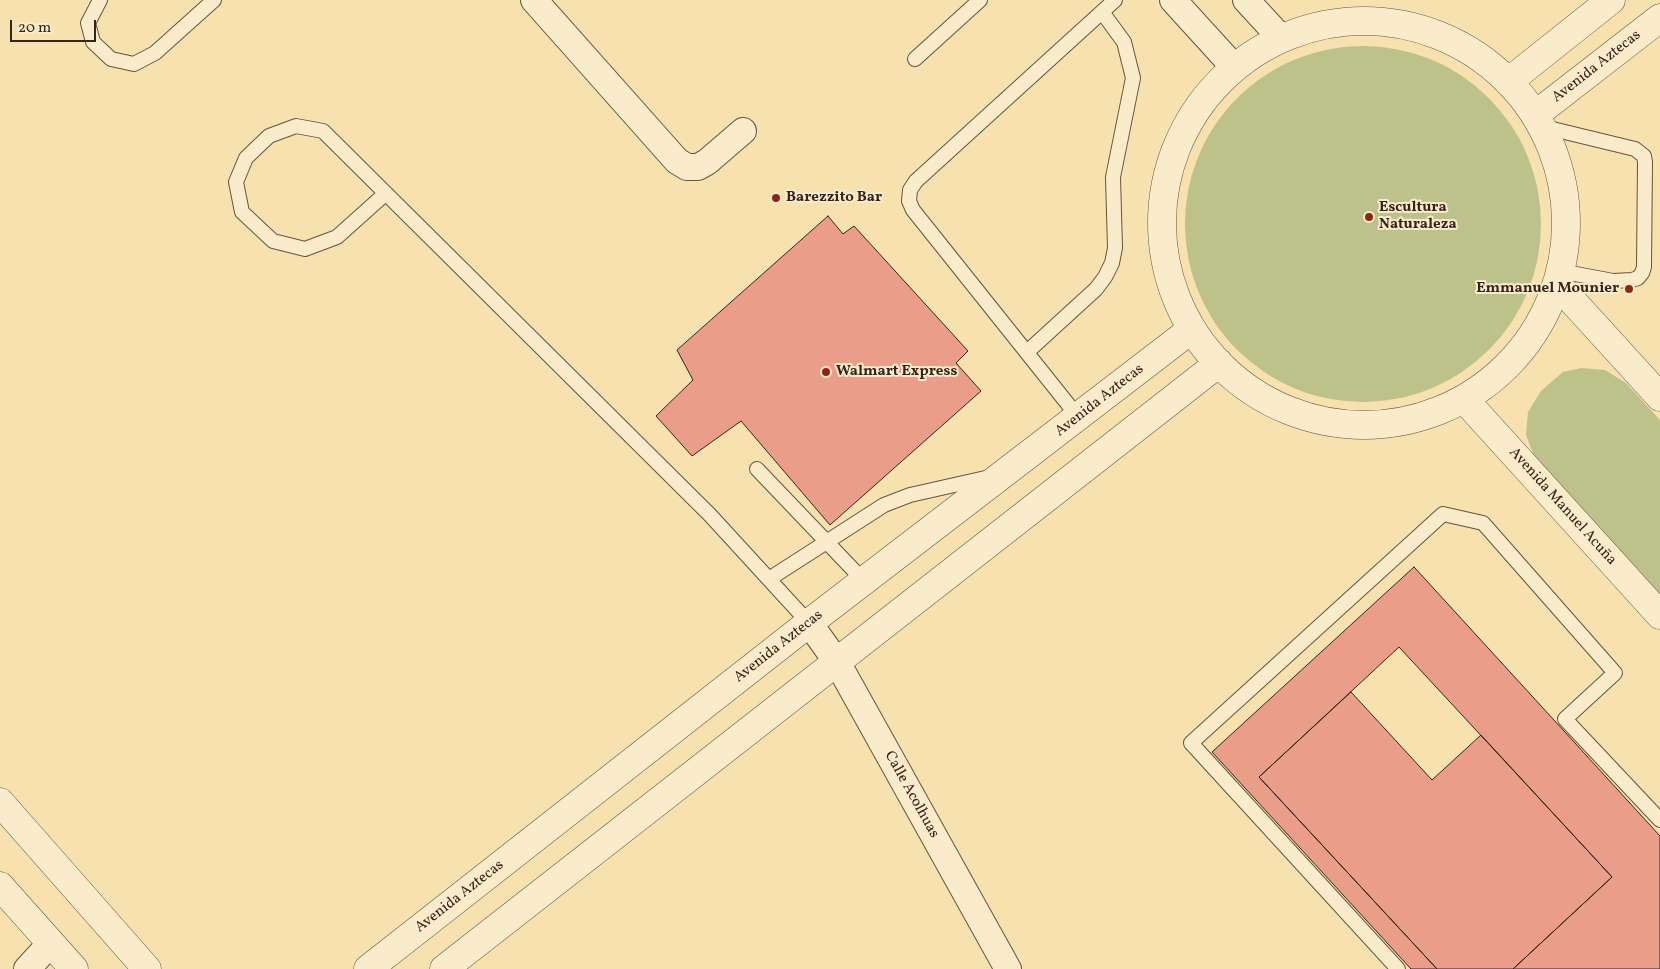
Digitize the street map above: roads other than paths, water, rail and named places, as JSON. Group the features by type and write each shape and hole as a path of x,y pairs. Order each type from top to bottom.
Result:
{"street":[{"path":"534,0 678,161 687,167 698,167 707,162 743,131"},
{"path":"1173,0 1234,67"},
{"path":"1246,0 1280,38"},
{"path":"1508,82 1611,0"},
{"name":"Avenida Aztecas","path":"1538,121 1660,18"},
{"path":"1348,21 1383,21 1418,28 1451,41 1481,58 1508,82 1538,121 1551,147 1561,180 1566,215 1564,250 1558,277 1546,312 1530,338 1511,362 1489,382 1464,399 1429,414 1392,423 1355,425 1317,419 1281,407 1248,388 1219,363 1204,347 1192,329 1176,297 1165,262 1161,226 1164,190 1172,155 1187,122 1208,92 1234,67 1256,50 1280,38 1314,26 1348,21"},
{"path":"1558,277 1660,397"},
{"name":"Avenida Aztecas","path":"368,969 809,623 1079,418 1192,329"},
{"path":"444,969 1219,363"},
{"name":"Avenida Manuel Acuña","path":"1464,399 1660,614"},
{"name":"Calle Acolhuas","path":"809,623 837,662 1008,969"},
{"path":"0,802 147,969"},
{"path":"0,886 60,960 27,969"}],"lane":[{"path":"100,0 88,23 93,42 111,59 134,64 155,53 214,0"},
{"path":"915,59 980,0"},
{"path":"1079,418 913,210 909,201 910,190 916,181 1115,0"},
{"path":"1026,352 1096,289 1112,263 1115,248 1113,177 1133,78 1124,42 1102,12"},
{"path":"1538,121 1635,149 1644,156 1645,162 1644,267 1642,273 1638,278 1632,280 1613,281 1558,277"},
{"path":"386,194 337,237 305,249 273,241 242,212 236,182 246,158 269,136 296,126 323,131 710,515 809,623"},
{"path":"757,469 864,581"},
{"path":"770,580 884,506 910,494 1007,473"},
{"path":"1398,969 1191,743 1443,514 1483,523 1615,673 1565,719 1660,820"}],"place":[{"name":"Barezzito Bar","path":"776,198"},
{"name":"Escultura Naturaleza","path":"1369,217"},
{"name":"Emmanuel Mounier","path":"1629,289"},
{"name":"Walmart Express","path":"826,372"}]}
